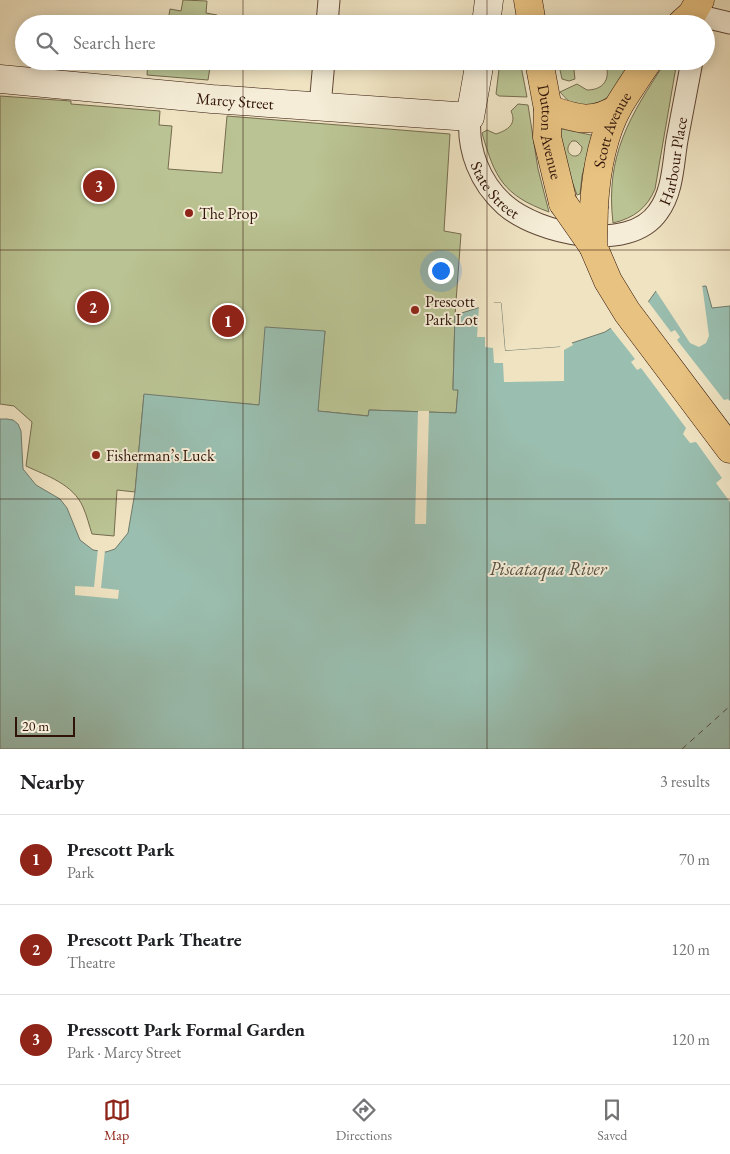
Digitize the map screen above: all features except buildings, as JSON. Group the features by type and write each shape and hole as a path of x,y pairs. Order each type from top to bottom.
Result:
{"main road":[{"path":"528,0 530,15"},
{"name":"Dutton Avenue","path":"541,70 548,109 547,137 563,203 593,246"},
{"name":"Scott Avenue","path":"593,246 594,206 600,159 617,109 642,70"},
{"path":"548,109 585,120 608,115 617,109"},
{"path":"593,246 608,281 627,312 730,449"}],"street":[{"path":"328,15 329,0"},
{"path":"487,15 489,0"},
{"path":"715,20 730,24"},
{"path":"320,106 323,70"},
{"name":"State Street","path":"478,70 470,117 470,134 478,168 486,184 507,206 533,222 556,229 592,236 618,236"},
{"name":"Harbour Place","path":"618,236 636,230 649,222 658,213 667,196 690,70"},
{"name":"Marcy Street","path":"0,79 212,99 470,117"}],"shaded area":[{"path":"183,0 207,1 206,13 217,15 169,15 170,9 181,11"},
{"path":"147,70 210,70 208,80 147,75"},
{"path":"499,70 522,70 527,97 499,96 496,94"},
{"path":"560,70 574,70 575,79 569,81 562,79"},
{"path":"607,70 630,70 616,90 600,102 585,106 575,105 560,92 577,84 587,90 596,89 603,84"},
{"path":"660,70 675,70 655,189 644,207 633,215 613,223 613,177 617,156 631,118"},
{"path":"0,96 71,101 71,104 160,111 159,125 172,126 168,169 222,173 227,116 450,134 444,231 461,234 455,315 453,389 458,390 456,413 369,410 369,416 317,411 325,331 259,405 144,395 135,492 117,490 114,536 92,534 83,507 73,492 51,477 26,466 32,422 14,406 0,404"},
{"path":"518,104 528,105 538,169 549,212 521,199 503,183 491,162 482,133 487,130 496,134 508,128 513,120 511,111"},
{"path":"559,130 591,135 592,137 582,176 580,194 577,195 566,165","holes":["572,141 576,141 582,147 581,152 575,156 569,153 568,150"]}],"water":[{"name":"Piscataqua River","path":"706,286 712,308 730,306 730,749 0,749 0,419 13,420 18,424 21,431 23,469 36,485 60,499 67,508 80,540 93,550 106,552 115,549 128,533 135,492 144,394 259,405 265,327 325,331 318,411 368,416 369,410 456,413 458,390 453,390 455,315 494,303 501,303 505,351 560,347 605,332 646,305 656,291"}],"pier":[{"path":"702,284 709,336 706,343 699,347 690,343 656,289"},
{"path":"647,300 671,332 675,330 680,337 677,340 724,400 728,399 730,401 730,502 716,483 722,478 696,442 690,443 683,434 686,428 641,368 637,370 631,362 635,359 609,326"},
{"path":"494,301 494,303 501,303 505,351 560,347 561,344 571,341 573,345 564,350 564,381 504,382 503,363 494,363 493,348 485,347 485,337 477,337 479,305"},
{"path":"418,411 429,411 426,524 415,524"},
{"path":"98,548 105,550 101,588 119,590 118,599 75,595 75,586 94,587"}],"ferry route":[{"path":"682,749 730,706"}],"place":[{"name":"Presscott Park Formal Garden","path":"99,186"},
{"name":"The Prop","path":"189,213"},
{"name":"Prescott Park Theatre","path":"93,307"},
{"name":"Prescott Park Lot","path":"415,310"},
{"name":"Prescott Park","path":"228,321"},
{"name":"Fisherman’s Luck","path":"96,455"}]}
